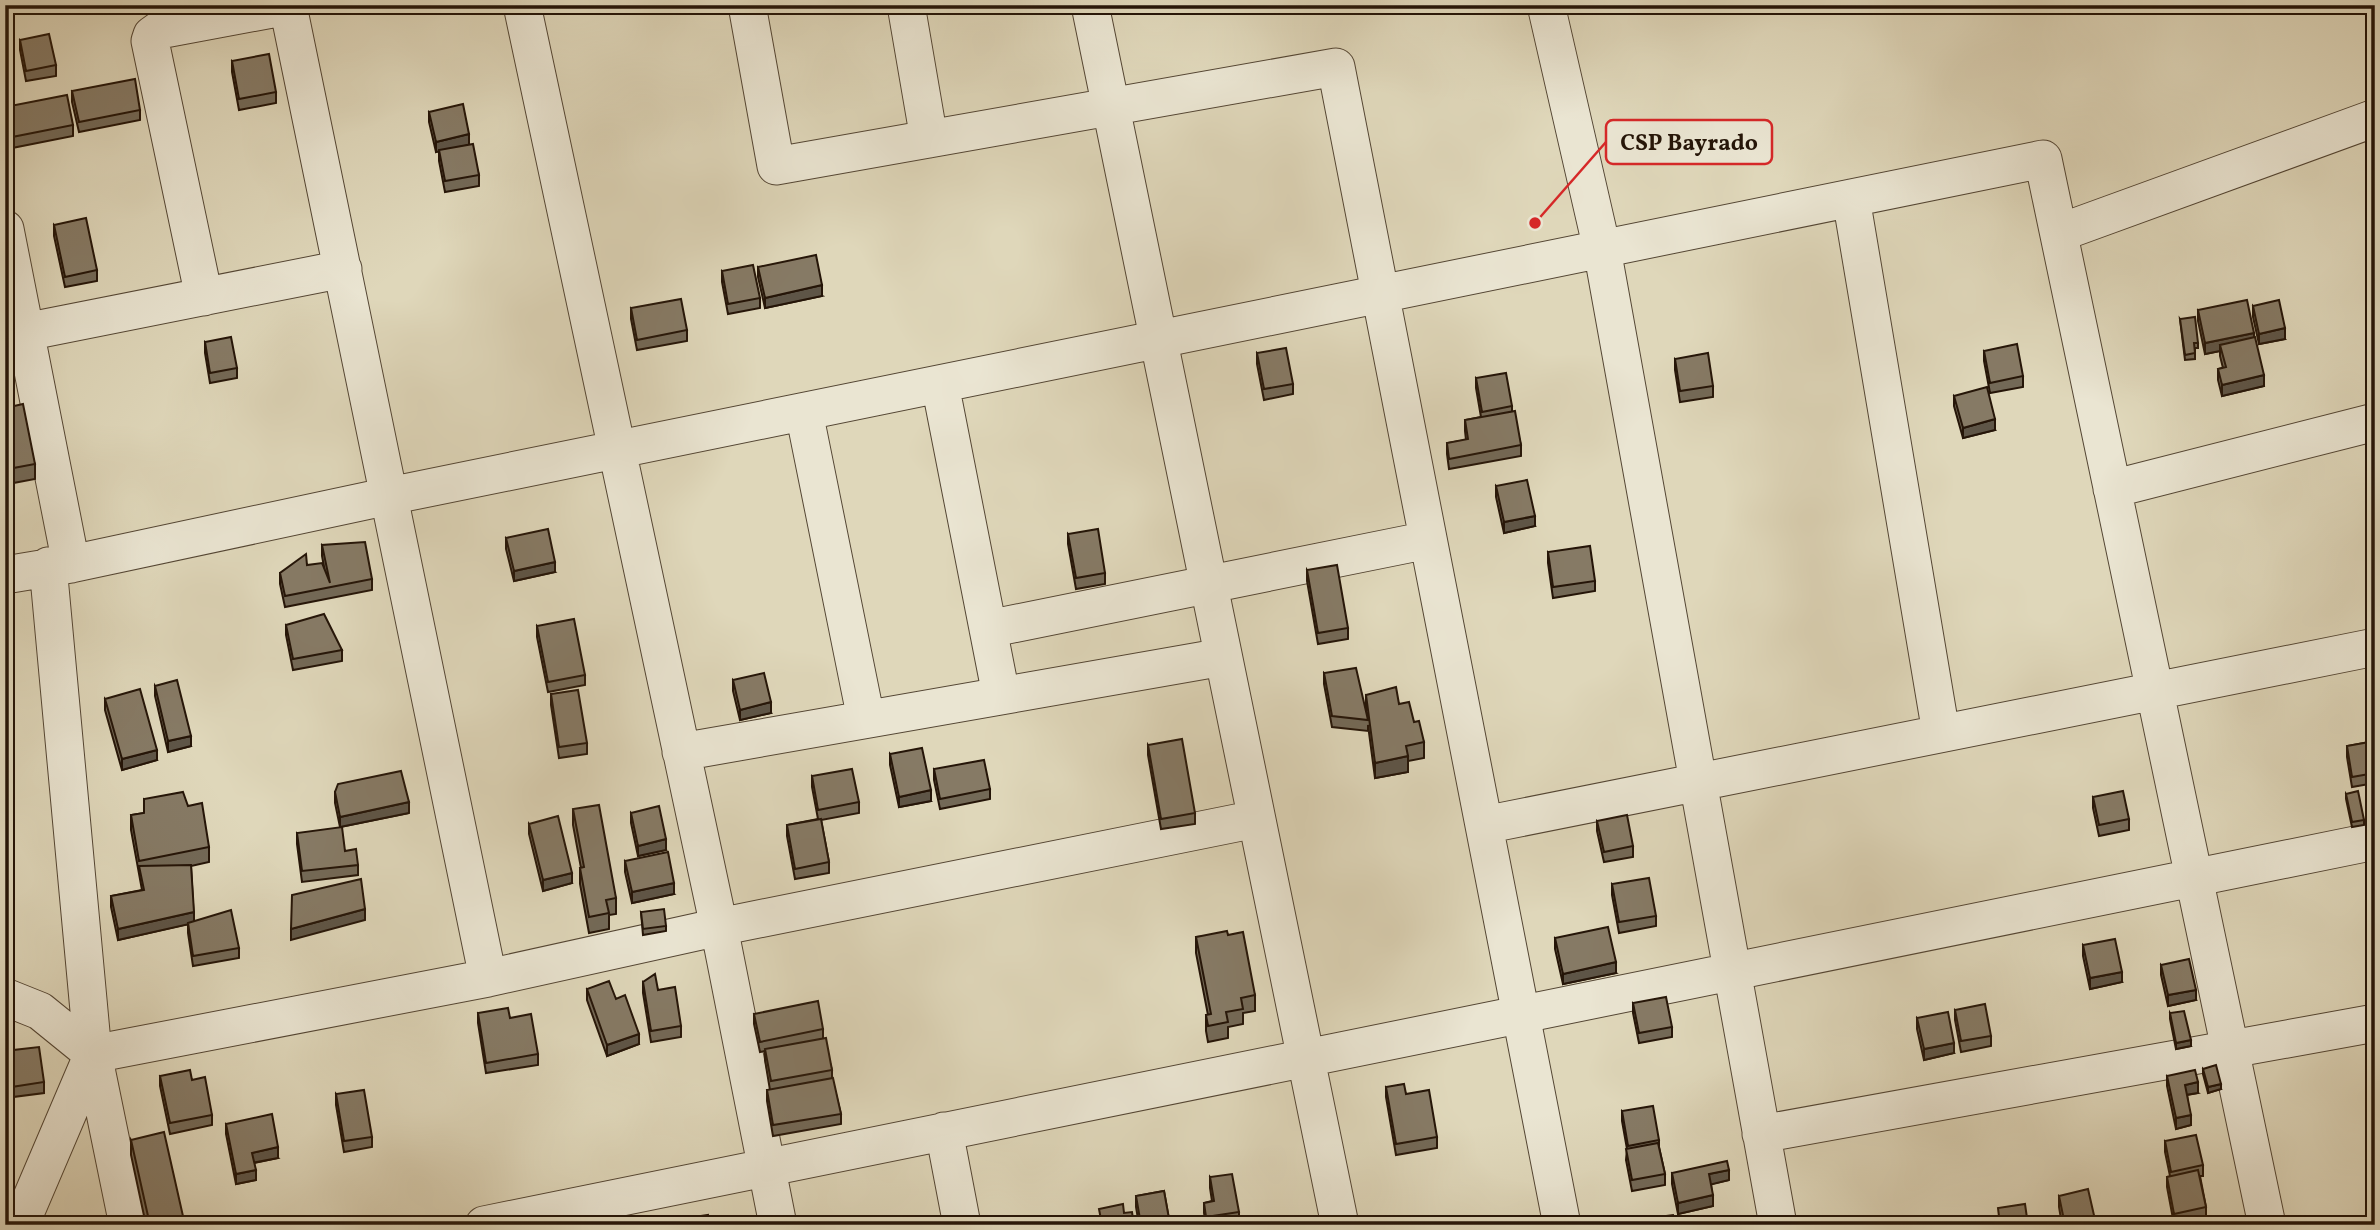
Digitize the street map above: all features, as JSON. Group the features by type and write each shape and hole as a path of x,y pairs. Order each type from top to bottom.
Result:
{"street":[{"path":"522,5 719,928 778,1225"},
{"path":"747,5 776,166 1336,67 1562,1225"},
{"path":"906,5 929,139"},
{"path":"1090,5 1340,1225"},
{"path":"1546,5 1602,249 1778,1225"},
{"path":"204,297 150,41 152,35 159,30 288,6 488,978"},
{"path":"2059,233 2375,118"},
{"path":"5,575 2043,159 2267,1225"},
{"path":"1851,198 1941,733"},
{"path":"5,229 15,334 59,565 93,1054 128,1225"},
{"path":"15,334 342,270"},
{"path":"940,384 1001,695"},
{"path":"804,412 866,719"},
{"path":"2112,489 2375,422"},
{"path":"988,629 1428,540"},
{"path":"1483,825 2375,647"},
{"path":"681,751 1223,657"},
{"path":"5,997 40,1011 93,1054 488,978 719,928 1256,819"},
{"path":"484,1225 2375,841"},
{"path":"1761,1134 2375,1023"},
{"path":"17,1222 93,1054"},
{"path":"944,1131 962,1225"}],"building":[{"path":"49,34 56,65 26,71 20,40"},
{"path":"269,54 276,92 239,99 232,61"},
{"path":"135,79 140,110 79,122 72,91"},
{"path":"67,95 73,125 7,138 5,107"},
{"path":"463,104 469,134 436,142 429,112"},
{"path":"473,144 479,175 445,181 439,150"},
{"path":"86,218 97,270 65,277 54,225"},
{"path":"816,255 822,285 765,298 758,267"},
{"path":"753,265 760,298 728,304 722,271"},
{"path":"681,299 687,330 637,340 631,308"},
{"path":"2247,300 2254,333 2205,343 2198,310"},
{"path":"2279,300 2285,328 2259,334 2253,306"},
{"path":"2195,317 2198,343 2194,343 2195,353 2185,355 2180,319"},
{"path":"231,337 237,368 210,373 205,342"},
{"path":"2255,337 2264,375 2222,385 2218,369 2226,367 2220,345"},
{"path":"2017,344 2023,376 1990,383 1984,351"},
{"path":"1286,348 1293,384 1264,389 1257,353"},
{"path":"1708,353 1713,386 1680,391 1675,359"},
{"path":"1506,373 1512,406 1482,412 1476,378"},
{"path":"1987,387 1995,419 1963,428 1954,396"},
{"path":"23,404 35,464 8,469 5,455 5,408"},
{"path":"1515,411 1521,445 1449,459 1447,443 1468,439 1465,420"},
{"path":"1527,480 1535,516 1504,522 1496,486"},
{"path":"548,529 555,562 514,571 506,538"},
{"path":"1098,529 1105,573 1076,578 1068,534"},
{"path":"365,542 372,579 285,596 280,573 306,554 307,565 322,563 330,583 322,545"},
{"path":"1590,546 1595,581 1553,587 1548,552"},
{"path":"1337,565 1348,628 1318,633 1307,570"},
{"path":"324,614 342,650 293,659 286,625"},
{"path":"574,619 585,675 548,682 537,626"},
{"path":"1356,668 1368,720 1332,716 1324,673"},
{"path":"764,673 771,702 740,710 733,680"},
{"path":"177,680 191,736 168,741 155,686"},
{"path":"1396,687 1399,704 1409,702 1414,722 1419,721 1424,742 1406,746 1408,756 1375,763 1366,695"},
{"path":"140,689 157,750 122,759 105,699"},
{"path":"578,690 587,743 559,747 551,694"},
{"path":"1182,739 1195,813 1161,819 1148,745"},
{"path":"2375,741 2375,773 2352,777 2347,746"},
{"path":"922,748 931,790 899,797 890,754"},
{"path":"984,760 990,789 940,799 934,769"},
{"path":"852,769 859,802 818,810 812,776"},
{"path":"401,771 409,802 340,817 335,792 338,784"},
{"path":"2123,791 2129,819 2099,825 2093,797"},
{"path":"2358,791 2364,820 2352,822 2346,794"},
{"path":"183,792 188,806 202,803 209,847 139,861 131,815 144,813 144,799"},
{"path":"599,805 616,898 606,900 609,913 589,917 580,868 584,867 573,809"},
{"path":"659,806 666,839 638,846 631,813"},
{"path":"1627,815 1633,846 1604,852 1597,821"},
{"path":"558,816 572,873 543,880 529,824"},
{"path":"821,819 829,862 795,869 787,825"},
{"path":"342,827 345,851 356,849 358,865 302,871 297,833"},
{"path":"668,852 674,883 632,892 625,861"},
{"path":"191,865 194,912 118,929 111,896 144,890 139,866"},
{"path":"1649,878 1656,916 1619,922 1612,884"},
{"path":"361,879 365,909 291,929 292,895"},
{"path":"664,909 666,926 643,929 641,912"},
{"path":"231,910 239,948 193,956 188,923"},
{"path":"1608,927 1616,962 1563,974 1555,938"},
{"path":"1227,931 1228,935 1243,932 1255,995 1241,998 1243,1009 1226,1012 1228,1022 1208,1026 1206,1015 1211,1014 1196,937"},
{"path":"2115,939 2122,972 2090,978 2083,945"},
{"path":"2189,959 2196,990 2168,995 2161,965"},
{"path":"655,974 658,990 675,987 681,1026 651,1031 643,982"},
{"path":"609,981 616,999 625,995 639,1034 607,1045 587,989"},
{"path":"1666,997 1672,1027 1639,1033 1633,1003"},
{"path":"818,1001 823,1029 760,1042 754,1014"},
{"path":"1985,1004 1991,1036 1961,1041 1955,1010"},
{"path":"508,1008 510,1018 531,1014 538,1054 486,1063 478,1013"},
{"path":"2184,1011 2191,1040 2176,1043 2170,1013"},
{"path":"1948,1012 1954,1043 1924,1049 1917,1018"},
{"path":"826,1038 832,1070 771,1081 765,1049"},
{"path":"39,1047 44,1082 5,1088 5,1051"},
{"path":"2216,1065 2221,1084 2208,1087 2203,1069"},
{"path":"190,1070 192,1080 205,1077 212,1115 170,1123 160,1076"},
{"path":"2195,1070 2198,1082 2185,1085 2191,1115 2176,1118 2167,1076"},
{"path":"833,1078 841,1114 773,1125 767,1090"},
{"path":"1404,1084 1406,1094 1429,1090 1437,1137 1396,1144 1386,1087"},
{"path":"364,1090 372,1137 344,1141 336,1094"},
{"path":"1653,1106 1659,1140 1628,1146 1622,1111"},
{"path":"272,1114 278,1147 252,1153 256,1170 236,1174 226,1124"},
{"path":"164,1132 185,1225 150,1225 131,1140"},
{"path":"2196,1135 2203,1165 2171,1172 2165,1141"},
{"path":"1658,1143 1665,1174 1632,1180 1626,1149"},
{"path":"1727,1161 1729,1170 1709,1174 1713,1195 1678,1203 1672,1173"},
{"path":"2198,1170 2206,1207 2174,1214 2167,1177"},
{"path":"1232,1174 1239,1212 1206,1217 1204,1203 1214,1201 1210,1177"},
{"path":"2088,1189 2096,1224 2065,1225 2059,1196"},
{"path":"1164,1191 1170,1224 1141,1225 1136,1196"},
{"path":"1123,1204 1124,1213 1132,1212 1134,1225 1102,1225 1099,1209"},
{"path":"2025,1204 2028,1225 2000,1225 1998,1208"},
{"path":"708,1215 709,1225 662,1225 661,1222"},
{"path":"1673,1215 1675,1225 1635,1225 1634,1220"}],"place":[{"name":"CSP Bayrado","path":"1535,223"}]}
